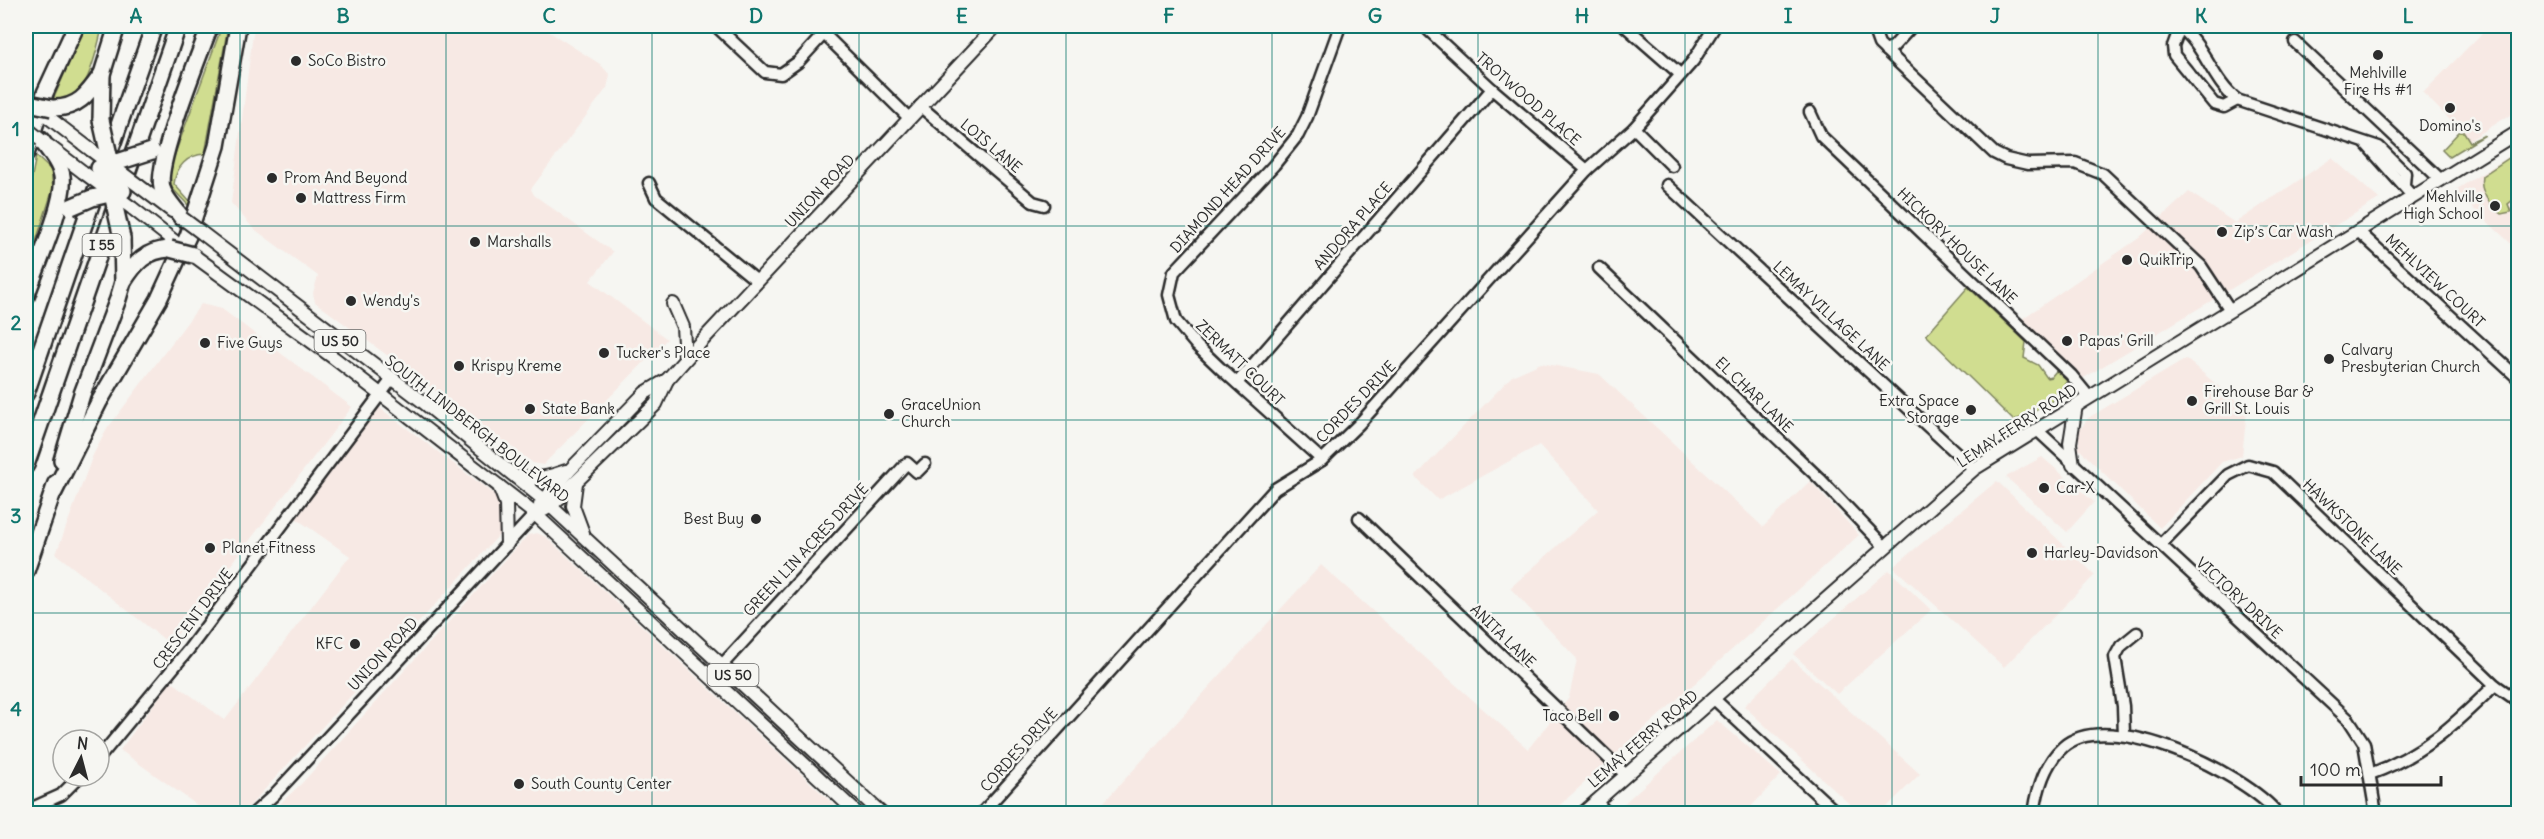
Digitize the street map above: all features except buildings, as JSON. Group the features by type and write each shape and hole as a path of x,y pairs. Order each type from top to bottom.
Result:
{"highway":[{"path":"26,154 45,93 60,55 76,26"},
{"path":"105,166 101,120 102,74 117,26"},
{"name":"I 55","path":"26,393 154,26"},
{"name":"I 55","path":"26,465 178,26"},
{"path":"182,218 164,194 160,181 171,135 210,26"},
{"path":"54,492 99,402 159,299 188,236 217,146 238,26"},
{"path":"27,102 50,112 70,106 81,101 102,74"},
{"path":"83,172 152,151 171,135"},
{"path":"26,297 52,225 63,178 57,163 41,140"},
{"path":"91,150 105,166 118,192 132,208"},
{"path":"52,225 71,207 139,186"},
{"path":"118,192 123,282"},
{"path":"26,571 54,492 71,426 123,282 140,259 172,245 193,255"}],"main road":[{"name":"UNION ROAD","path":"535,514 547,502 576,481 656,404 667,380 685,359 996,26"},
{"path":"50,112 91,150"},
{"path":"26,128 83,172 118,192"},
{"name":"LEMAY FERRY ROAD","path":"1582,813 1974,469 2518,132"},
{"name":"SOUTH LINDBERGH BOULEVARD","path":"105,166 139,186 202,233 517,477 585,536 882,813"},
{"path":"132,208 172,245"},
{"name":"SOUTH LINDBERGH BOULEVARD","path":"193,255 381,394 535,514 858,813"},
{"path":"673,304 683,327 685,359"},
{"name":"UNION ROAD","path":"547,502 570,470 645,393 667,380"},
{"path":"2073,465 2070,443 2076,405"},
{"path":"517,477 534,480 549,478 570,470"},
{"path":"576,481 573,506 585,536"},
{"path":"498,485 506,504 507,544"}],"street":[{"path":"716,26 765,72 781,74 798,62 827,30 909,118"},
{"name":"DIAMOND HEAD DRIVE","path":"1174,272 1274,165 1298,135 1307,117 1340,26"},
{"name":"TROTWOOD PLACE","path":"1424,26 1492,89 1587,170"},
{"path":"1625,26 1680,74"},
{"name":"CORDES DRIVE","path":"981,813 1275,489 1322,460 1359,424 1475,298 1587,170 1634,128 1693,61 1715,26"},
{"path":"1879,26 1875,38 1885,50 1994,153 2006,159 2028,164 2075,163 2103,174 2201,266 2230,310"},
{"path":"1885,50 1893,47 1912,26"},
{"path":"2237,100 2224,107 2214,104 2174,56 2173,46 2179,26 2199,47 2226,92 2237,100 2265,111 2348,134 2366,144 2379,147 2405,173 2404,184 2413,197"},
{"path":"2295,42 2441,180"},
{"name":"ANDORA PLACE","path":"1237,382 1492,89"},
{"name":"LOIS LANE","path":"920,106 1033,201 1044,205"},
{"name":"HICKORY HOUSE LANE","path":"1810,112 1821,136 2071,375 2089,397"},
{"path":"1634,128 1672,166"},
{"path":"648,183 656,198 757,281"},
{"name":"LEMAY VILLAGE LANE","path":"1667,184 1974,469"},
{"name":"MEHLVIEW COURT","path":"2358,231 2518,378"},
{"name":"EL CHAR LANE","path":"1599,268 1820,479 1885,547"},
{"name":"ZERMATT COURT","path":"1174,272 1169,295 1176,321 1197,346 1322,460"},
{"name":"CRESCENT DRIVE","path":"111,743 189,649 392,379"},
{"name":"VICTORY DRIVE","path":"2036,429 2349,720 2364,742 2376,813"},
{"name":"GREEN LIN ACRES DRIVE","path":"711,677 907,463 917,472 926,464"},
{"name":"HAWKSTONE LANE","path":"2160,545 2228,475 2248,465 2273,472 2495,685 2518,701"},
{"name":"UNION ROAD","path":"253,813 274,795 535,514"},
{"name":"ANITA LANE","path":"1359,518 1626,775"},
{"path":"2124,735 2123,706 2115,657 2121,646 2137,633"},
{"path":"2370,774 2416,753 2443,735 2495,685"},
{"path":"1713,698 1838,813"},
{"path":"2034,813 2037,791 2052,762 2064,747 2084,737 2124,735 2168,746 2193,757 2248,788 2278,813"},
{"path":"32,808 61,795 68,788"},
{"path":"1596,801 1608,813"}],"shaded area":[{"path":"254,26 540,26 600,64 610,75 607,88 531,189 534,195 613,252 590,281 667,339 543,465 533,463 315,302 313,293 318,276 253,228 231,203"},
{"path":"2489,26 2518,26 2518,110 2470,140 2423,93"},
{"name":"Mehlville High School","path":"2518,151 2518,250 2454,191"},
{"path":"2332,158 2379,199 2082,379 2022,319 2139,238 2189,192 2235,223"},
{"path":"201,304 222,309 352,407 170,644 56,554 93,455 107,429"},
{"path":"2186,359 2247,410 2242,456 2222,462 2160,528 2079,449 2079,431 2088,418"},
{"path":"1541,363 1599,374 1763,527 1810,481 1859,535 1551,813 1093,814 1321,565 1528,749 1569,698 1577,659 1510,588 1598,510 1539,445 1438,500 1415,477 1512,376"},
{"path":"380,408 499,498 503,506 501,533 243,813 208,813 120,750 171,681 225,720 350,556 294,517 376,409"},
{"path":"2042,457 2094,502 2067,532 2006,477"},
{"path":"1997,481 2095,575 2004,667 1893,567"},
{"path":"537,533 546,537 843,813 270,813 301,784 528,535"},
{"path":"1889,570 1931,610 1837,694 1793,654"},
{"path":"1792,659 1920,774 1881,813 1859,813 1744,706"},
{"path":"1717,720 1781,775 1745,813 1713,813 1699,802 1687,813 1612,814"}],"green space":[{"path":"85,26 103,26 89,74 83,86 75,94 65,100 53,100"},
{"path":"222,26 228,26 205,154 188,159 180,167 175,178 174,184 190,202 188,205 172,188 169,170"},
{"path":"2459,132 2464,132 2470,142 2485,135 2449,157 2442,150"},
{"path":"2518,152 2518,196 2508,204 2511,212 2501,214 2486,198 2482,187 2482,176"},
{"path":"36,156 51,170 53,189 26,272 26,205"},
{"path":"1968,287 2026,342 2024,358 2038,365 2047,378 2056,371 2067,381 2064,385 2070,390 2025,417 2013,420 1926,335"}],"place":[{"name":"Mehlville Fire Hs #1","path":"2378,55"},
{"name":"SoCo Bistro","path":"296,61"},
{"name":"Domino's","path":"2450,108"},
{"name":"Prom And Beyond","path":"272,178"},
{"name":"Mattress Firm","path":"301,198"},
{"name":"Mehlville High School","path":"2495,206"},
{"name":"Zip’s Car Wash","path":"2222,232"},
{"name":"Marshalls","path":"475,242"},
{"name":"QuikTrip","path":"2127,260"},
{"name":"Wendy's","path":"351,301"},
{"name":"Papas' Grill","path":"2067,341"},
{"name":"Five Guys","path":"205,343"},
{"name":"Tucker's Place","path":"604,353"},
{"name":"Calvary Presbyterian Church","path":"2329,359"},
{"name":"Krispy Kreme","path":"459,366"},
{"name":"Firehouse Bar & Grill St. Louis","path":"2192,401"},
{"name":"State Bank","path":"530,409"},
{"name":"Extra Space Storage","path":"1971,410"},
{"name":"GraceUnion Church","path":"889,414"},
{"name":"Car-X","path":"2044,488"},
{"name":"Best Buy","path":"756,519"},
{"name":"Planet Fitness","path":"210,548"},
{"name":"Harley-Davidson","path":"2032,553"},
{"name":"KFC","path":"355,644"},
{"name":"Taco Bell","path":"1614,716"},
{"name":"South County Center","path":"519,784"}]}
